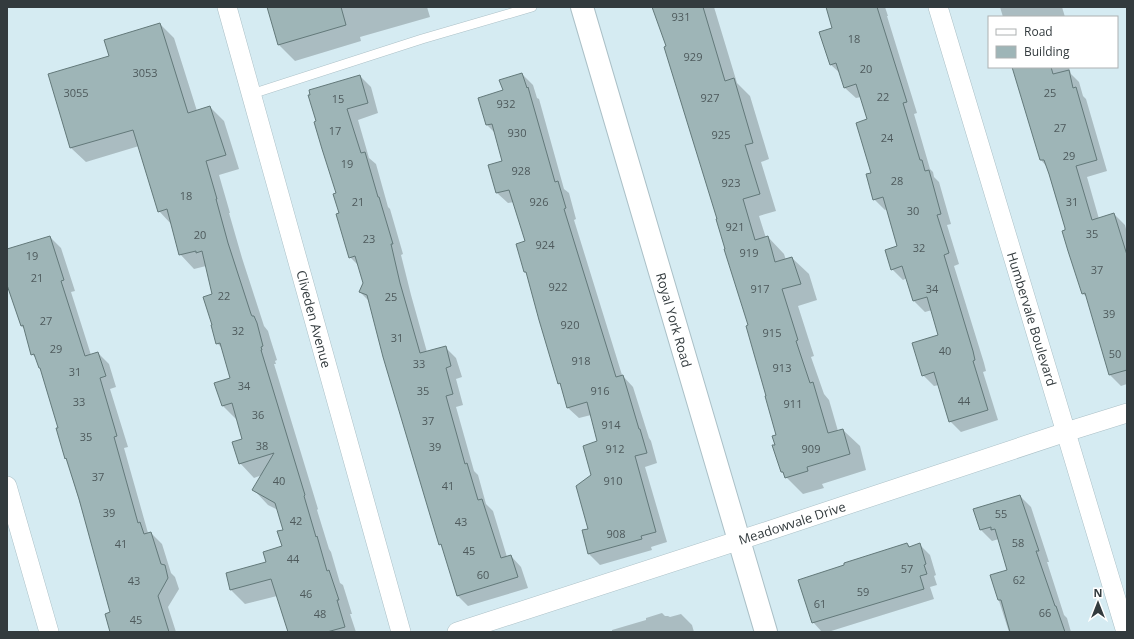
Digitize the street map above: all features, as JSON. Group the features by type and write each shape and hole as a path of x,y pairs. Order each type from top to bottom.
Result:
{"main road":[{"name":"Royal York Road","path":"582,7 766,632"}],"street":[{"name":"Cliveden Avenue","path":"227,7 401,632"},
{"name":"Humbervale Boulevard","path":"938,7 1126,632"},
{"name":"Meadowvale Drive","path":"457,632 1127,413"},
{"path":"7,486 50,632"}],"lane":[{"path":"252,94 422,39 532,7"}],"building":[{"path":"267,7 341,7 346,25 278,45"},
{"path":"652,7 703,7 725,81 734,78 753,143 745,145 760,194 743,199 755,240 768,236 775,262 792,257 801,284 782,289 798,340 796,341 810,383 813,382 828,433 843,429 850,454 807,467 808,471 785,478 783,472 781,472 772,445 775,445 772,436 776,435 746,326 748,325 664,47 666,46"},
{"path":"826,7 877,7 907,102 903,103 920,160 922,160 925,171 929,170 941,214 937,215 949,253 944,255 973,351 975,360 973,361 988,410 949,422 934,372 922,376 912,343 938,335 927,297 913,301 902,266 891,270 885,250 897,246 883,197 873,200 866,174 871,173 856,123 867,119 856,84 844,88 836,63 830,65 819,32 832,28"},
{"path":"160,23 188,113 210,106 226,155 206,161 228,243 251,314 254,316 257,323 263,346 261,347 261,350 305,495 304,496 316,537 317,536 327,571 329,570 339,600 337,600 345,627 327,632 288,632 271,579 230,590 226,573 266,562 263,552 282,546 277,531 283,530 275,503 252,490 274,453 239,464 232,442 242,439 232,403 222,406 214,383 230,378 220,343 216,344 212,325 203,297 212,294 202,251 179,255 167,209 158,212 133,130 70,148 48,74 109,56 104,40"},
{"path":"1012,68 1051,68 1053,74 1069,70 1073,88 1076,87 1097,160 1076,166 1092,220 1114,213 1127,255 1127,370 1109,375 1085,293 1082,294 1062,231 1065,230 1065,228 1049,174 1044,160 1040,160"},
{"path":"522,73 527,88 528,87 555,182 558,181 566,208 564,209 616,377 623,375 647,453 635,456 656,532 641,536 642,539 588,554 582,530 588,529 576,486 591,475 583,446 597,441 587,402 567,408 560,383 558,384 526,272 524,272 516,244 525,241 509,190 496,193 488,165 502,161 492,124 486,125 478,98 503,90 499,80"},
{"path":"360,75 368,103 347,109 361,153 365,152 379,197 393,244 391,244 400,283 420,353 446,346 451,366 446,368 453,394 446,396 465,464 467,463 478,500 482,499 501,558 511,555 518,577 457,596 441,544 439,545 430,515 383,357 367,295 359,292 363,283 355,256 349,258 336,214 339,213 333,194 336,193 314,122 316,121 308,95 310,95 309,90"},
{"path":"50,236 64,280 61,281 85,356 98,352 106,376 100,378 117,436 114,437 138,523 140,522 144,534 151,532 161,564 165,565 168,578 158,596 169,632 110,632 105,614 110,612 79,499 56,428 58,428 40,368 34,354 31,355 23,325 21,326 7,285 7,249"},
{"path":"1020,495 1039,551 1036,551 1065,632 1010,632 1001,600 998,600 990,575 1007,570 995,529 991,530 991,527 980,530 973,509"},
{"path":"907,543 909,547 920,543 926,564 924,565 927,574 920,576 924,589 812,623 798,580 844,565 844,563"}]}
